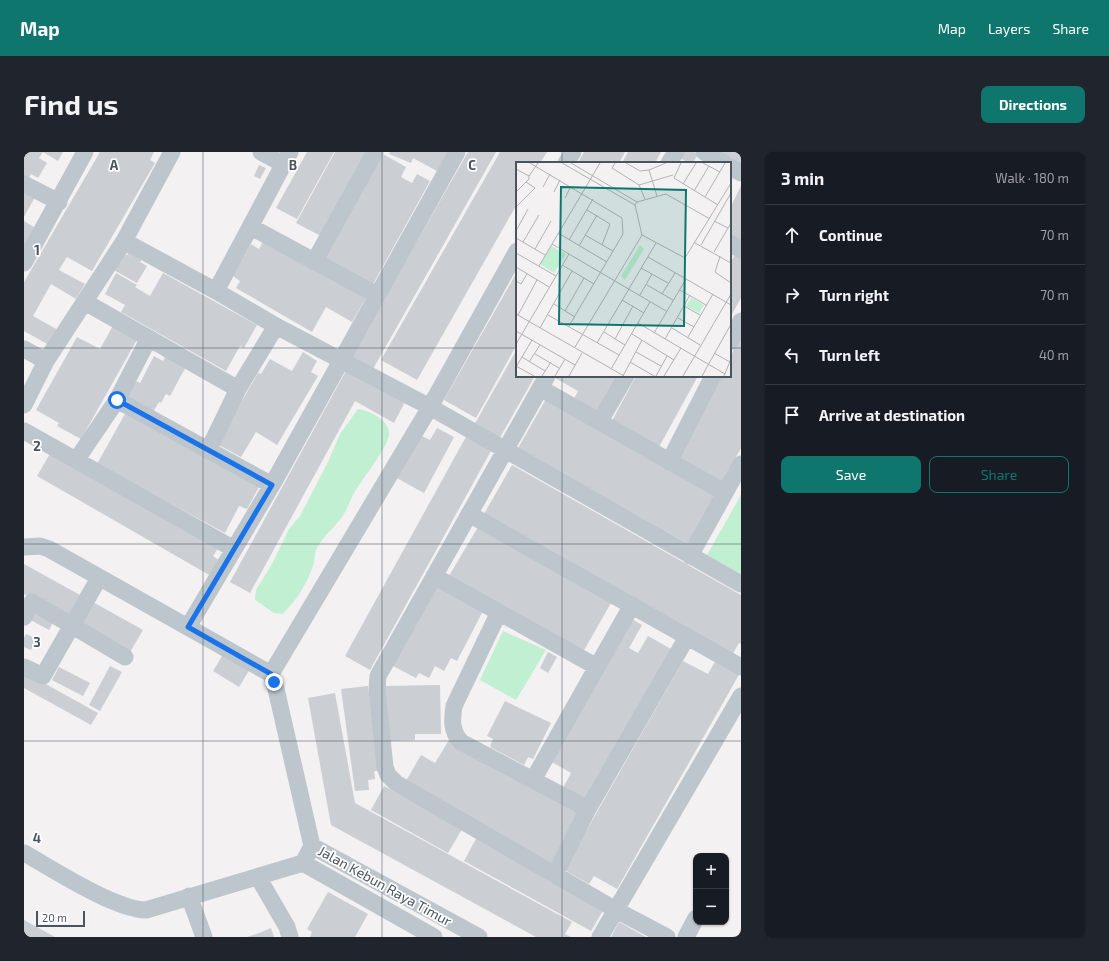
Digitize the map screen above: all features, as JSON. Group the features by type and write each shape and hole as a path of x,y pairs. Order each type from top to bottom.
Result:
{"street":[{"path":"24,263 86,152"},
{"path":"24,405 46,361 124,241 172,152"},
{"path":"216,291 252,227 287,158 261,152"},
{"path":"314,262 375,152"},
{"path":"188,627 272,485 457,152"},
{"path":"567,162 573,152"},
{"path":"670,162 676,152"},
{"path":"704,152 722,162"},
{"path":"731,168 741,173"},
{"path":"24,184 59,202"},
{"path":"252,227 377,295"},
{"path":"124,241 216,291 276,326 430,407 741,584"},
{"path":"731,244 741,250"},
{"path":"271,674 430,407 516,253"},
{"path":"85,302 238,389"},
{"path":"731,340 741,321"},
{"path":"208,451 238,389 276,326"},
{"path":"77,460 117,400 149,338"},
{"path":"24,349 46,361"},
{"path":"600,421 625,377"},
{"path":"669,462 712,377"},
{"path":"667,937 616,910 396,783 388,775 386,767 377,682 382,670 434,576 543,382 600,421 669,462 724,492"},
{"path":"117,400 272,485"},
{"path":"24,431 234,549"},
{"path":"690,556 724,492 741,464"},
{"path":"469,514 741,667"},
{"path":"24,547 40,546 49,550 271,674 276,689 312,846 303,863 189,896 155,909 136,910 124,906 67,878 24,853"},
{"path":"434,576 597,667"},
{"path":"24,667 43,676 99,578"},
{"path":"24,617 32,602 125,657"},
{"path":"533,780 632,605"},
{"path":"499,612 454,706 452,716 454,732 461,742 588,809"},
{"path":"555,874 588,809 687,637"},
{"path":"600,937 741,696"},
{"name":"Jalan Kebun Raya Timur","path":"312,846 479,937"},
{"name":"Jalan Kebun Raya Timur","path":"303,863 434,937"},
{"path":"258,877 287,927 290,937"},
{"path":"189,896 204,937"},
{"path":"686,937 693,924"}],"green space":[{"path":"358,409 373,414 382,420 388,428 388,438 381,452 355,491 342,517 317,548 308,579 300,592 292,604 282,614 274,613 255,600 256,590 272,564 289,529 300,516 328,462 340,434"},
{"path":"741,495 741,574 707,555"},
{"path":"503,631 546,650 516,700 480,680"}],"building":[{"path":"24,152 43,152 39,158 47,163 38,178 31,174 28,179 24,177"},
{"path":"43,152 63,152 58,161"},
{"path":"100,152 154,152 150,160 155,163 92,271 67,257 59,270 85,284 76,299 51,284 33,316 58,330 49,345 24,331 24,282"},
{"path":"307,152 334,152 297,219 276,208"},
{"path":"335,152 367,152 321,236 296,223"},
{"path":"390,152 448,152 437,171 413,158 411,163 389,154"},
{"path":"468,152 496,152 373,369 351,357"},
{"path":"500,152 547,152 541,162 516,162 516,206 417,380 381,360"},
{"path":"584,152 625,152 620,162 579,162"},
{"path":"628,152 661,152 656,162 623,162"},
{"path":"681,152 694,152 698,154 694,162 687,162 678,157"},
{"path":"719,152 741,152 741,164"},
{"path":"383,154 406,167 401,177 412,183 417,174 430,181 372,286 324,260"},
{"path":"259,165 266,168 260,179 254,176"},
{"path":"741,186 741,241 731,236 731,206"},
{"path":"24,190 35,197 24,217"},
{"path":"24,221 37,229 24,253"},
{"path":"264,240 366,298 352,322 326,307 312,332 236,288 240,281 233,276 251,244 259,249"},
{"path":"130,250 143,257 140,262 147,266 137,283 112,269 122,252 127,255"},
{"path":"736,253 741,256 741,298 731,316 731,261"},
{"path":"116,273 137,285 135,287 150,296 163,273 257,325 244,348 240,346 226,371 121,312 125,305 105,294"},
{"path":"516,274 516,346 476,418 444,400"},
{"path":"115,322 139,336 81,439 57,426 59,423 36,410 77,337 100,349"},
{"path":"741,337 741,448 722,482 675,456 718,377 731,377 731,355"},
{"path":"516,351 516,377 534,377 498,441 473,427"},
{"path":"303,352 317,361 311,372 318,376 277,445 256,432 241,457 217,444 258,373 261,374 270,359 292,371"},
{"path":"167,353 188,363 170,396 166,394 161,403 159,402 153,412 123,396 132,379 140,383 154,356 163,361"},
{"path":"347,369 405,402 394,423 355,401 250,593 230,582"},
{"path":"616,377 598,412 574,399 578,391 555,378"},
{"path":"635,377 697,377 659,447 612,421"},
{"path":"546,399 716,495 688,544 518,448"},
{"path":"125,414 260,485 247,509 239,506 225,533 97,464"},
{"path":"437,428 454,437 424,493 395,477 418,434 430,440"},
{"path":"467,435 492,449 370,670 345,656"},
{"path":"51,452 218,548 213,556 220,561 211,576 37,476"},
{"path":"512,465 741,595 741,644 739,643 732,655 484,514"},
{"path":"478,527 611,603 583,652 449,576"},
{"path":"24,564 80,595 67,617 24,594"},
{"path":"434,583 484,609 457,661 451,658 444,671 435,666 429,678 419,673 416,678 391,665"},
{"path":"91,601 143,630 130,652 78,623"},
{"path":"33,607 55,618 49,630 27,618"},
{"path":"632,619 642,625 629,648 638,653 648,636 671,649 586,801 563,788 571,773 550,761"},
{"path":"26,634 37,639 31,650 24,647 24,638"},
{"path":"548,652 557,657 548,673 540,668"},
{"path":"224,653 250,669 239,687 213,671"},
{"path":"716,660 740,673 617,889 594,876 589,884 564,870 683,661 708,674"},
{"path":"110,666 122,672 100,711 89,705"},
{"path":"59,667 90,683 83,696 52,680"},
{"path":"24,672 98,713 91,725 24,688"},
{"path":"440,685 441,734 415,734 415,740 386,741 384,686"},
{"path":"368,686 378,771 374,771 375,779 368,780 369,790 355,791 341,689"},
{"path":"335,693 355,803 572,922 565,934 571,937 536,937 331,825 308,698"},
{"path":"505,701 551,723 533,759 528,757 524,765 490,747 493,739 487,736"},
{"path":"449,740 581,814 552,864 406,781 421,755 435,763"},
{"path":"384,786 462,829 448,853 371,810"},
{"path":"477,837 605,907 591,931 464,861"},
{"path":"328,892 368,914 355,937 310,937 312,932 307,929"},
{"path":"24,920 37,927 55,937 24,937"},
{"path":"619,922 646,937 611,937"},
{"path":"271,928 274,937 247,937 259,933"}],"route":[{"path":"117,400 272,485 188,627 271,674 274,682"}]}
